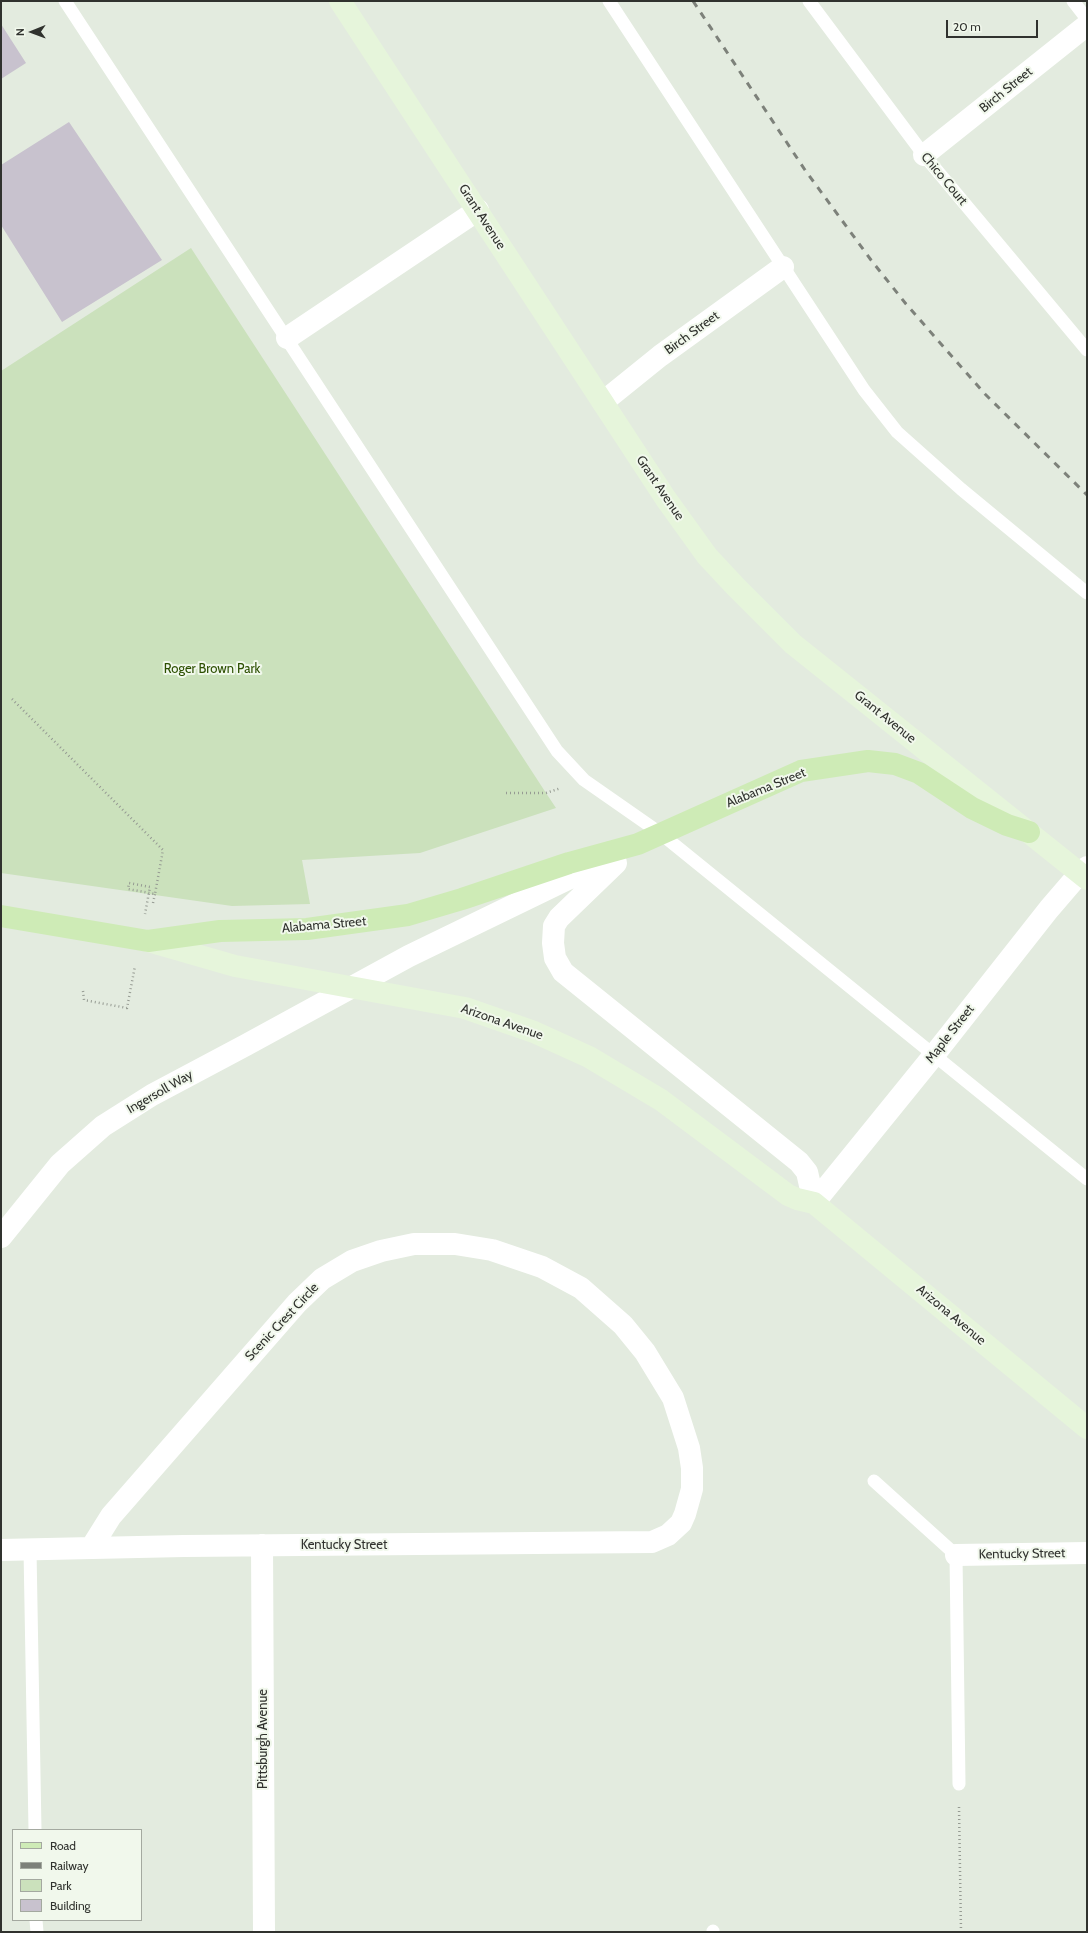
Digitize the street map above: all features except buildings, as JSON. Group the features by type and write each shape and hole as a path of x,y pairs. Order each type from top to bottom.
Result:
{"main road":[{"name":"Grant Avenue","path":"340,1 666,499 707,556 734,586 793,644 1029,832 1085,873"},
{"name":"Alabama Street","path":"1,916 148,941 220,931 307,929 408,915 462,899 568,863 638,844 801,771 868,761 895,764 919,773 972,808 1008,825 1029,832"},
{"name":"Arizona Avenue","path":"148,941 235,966 466,1008 534,1032 589,1057 661,1100 788,1195 797,1199 814,1202 1087,1428"}],"street":[{"name":"Birch Street","path":"924,155 1087,25"},
{"path":"287,338 478,210"},
{"name":"Birch Street","path":"603,402 660,356 783,267"},
{"path":"638,844 559,918 554,926 553,943 555,958 563,972 799,1162 807,1172 814,1202"},
{"name":"Alabama Street","path":"350,987 409,956 638,844"},
{"name":"Maple Street","path":"814,1202 1085,873"},
{"name":"Ingersoll Way","path":"1,1237 60,1164 103,1126 152,1095 350,987"},
{"name":"Scenic Crest Circle","path":"91,1548 111,1516 307,1294 322,1280 352,1261 381,1251 414,1244 455,1244 484,1249 542,1267 580,1288 624,1325 645,1352 673,1398 689,1448 692,1468 692,1489 685,1514 680,1523"},
{"name":"Kentucky Street","path":"1,1550 262,1545 652,1542 668,1535 680,1523"},
{"name":"Pittsburgh Avenue","path":"262,1545 264,1932"},
{"name":"Kentucky Street","path":"956,1555 1087,1553"}],"lane":[{"path":"64,1 287,338 557,751 584,780 660,833 1087,1179"},
{"path":"609,1 864,390 897,432 961,489 1087,593"},
{"name":"Chico Court","path":"809,1 924,155 1087,350"},
{"path":"1073,1 1087,19"},
{"path":"874,1481 956,1555 959,1784"},
{"path":"30,1550 35,1829"},
{"path":"36,1921 37,1932"}],"path":[{"path":"12,698 163,850 153,903"},
{"path":"506,793 546,793 584,780"},
{"path":"150,887 129,883 128,889 155,894"},
{"path":"83,991 84,1000 127,1008"},
{"path":"959,1784 961,1932"}],"green space":[{"name":"Roger Brown Park","path":"191,248 556,808 420,853 302,860 310,904 232,906 1,873 1,371"}],"railway":[{"path":"693,1 805,170 871,260 906,304 985,394 1087,495"}]}
